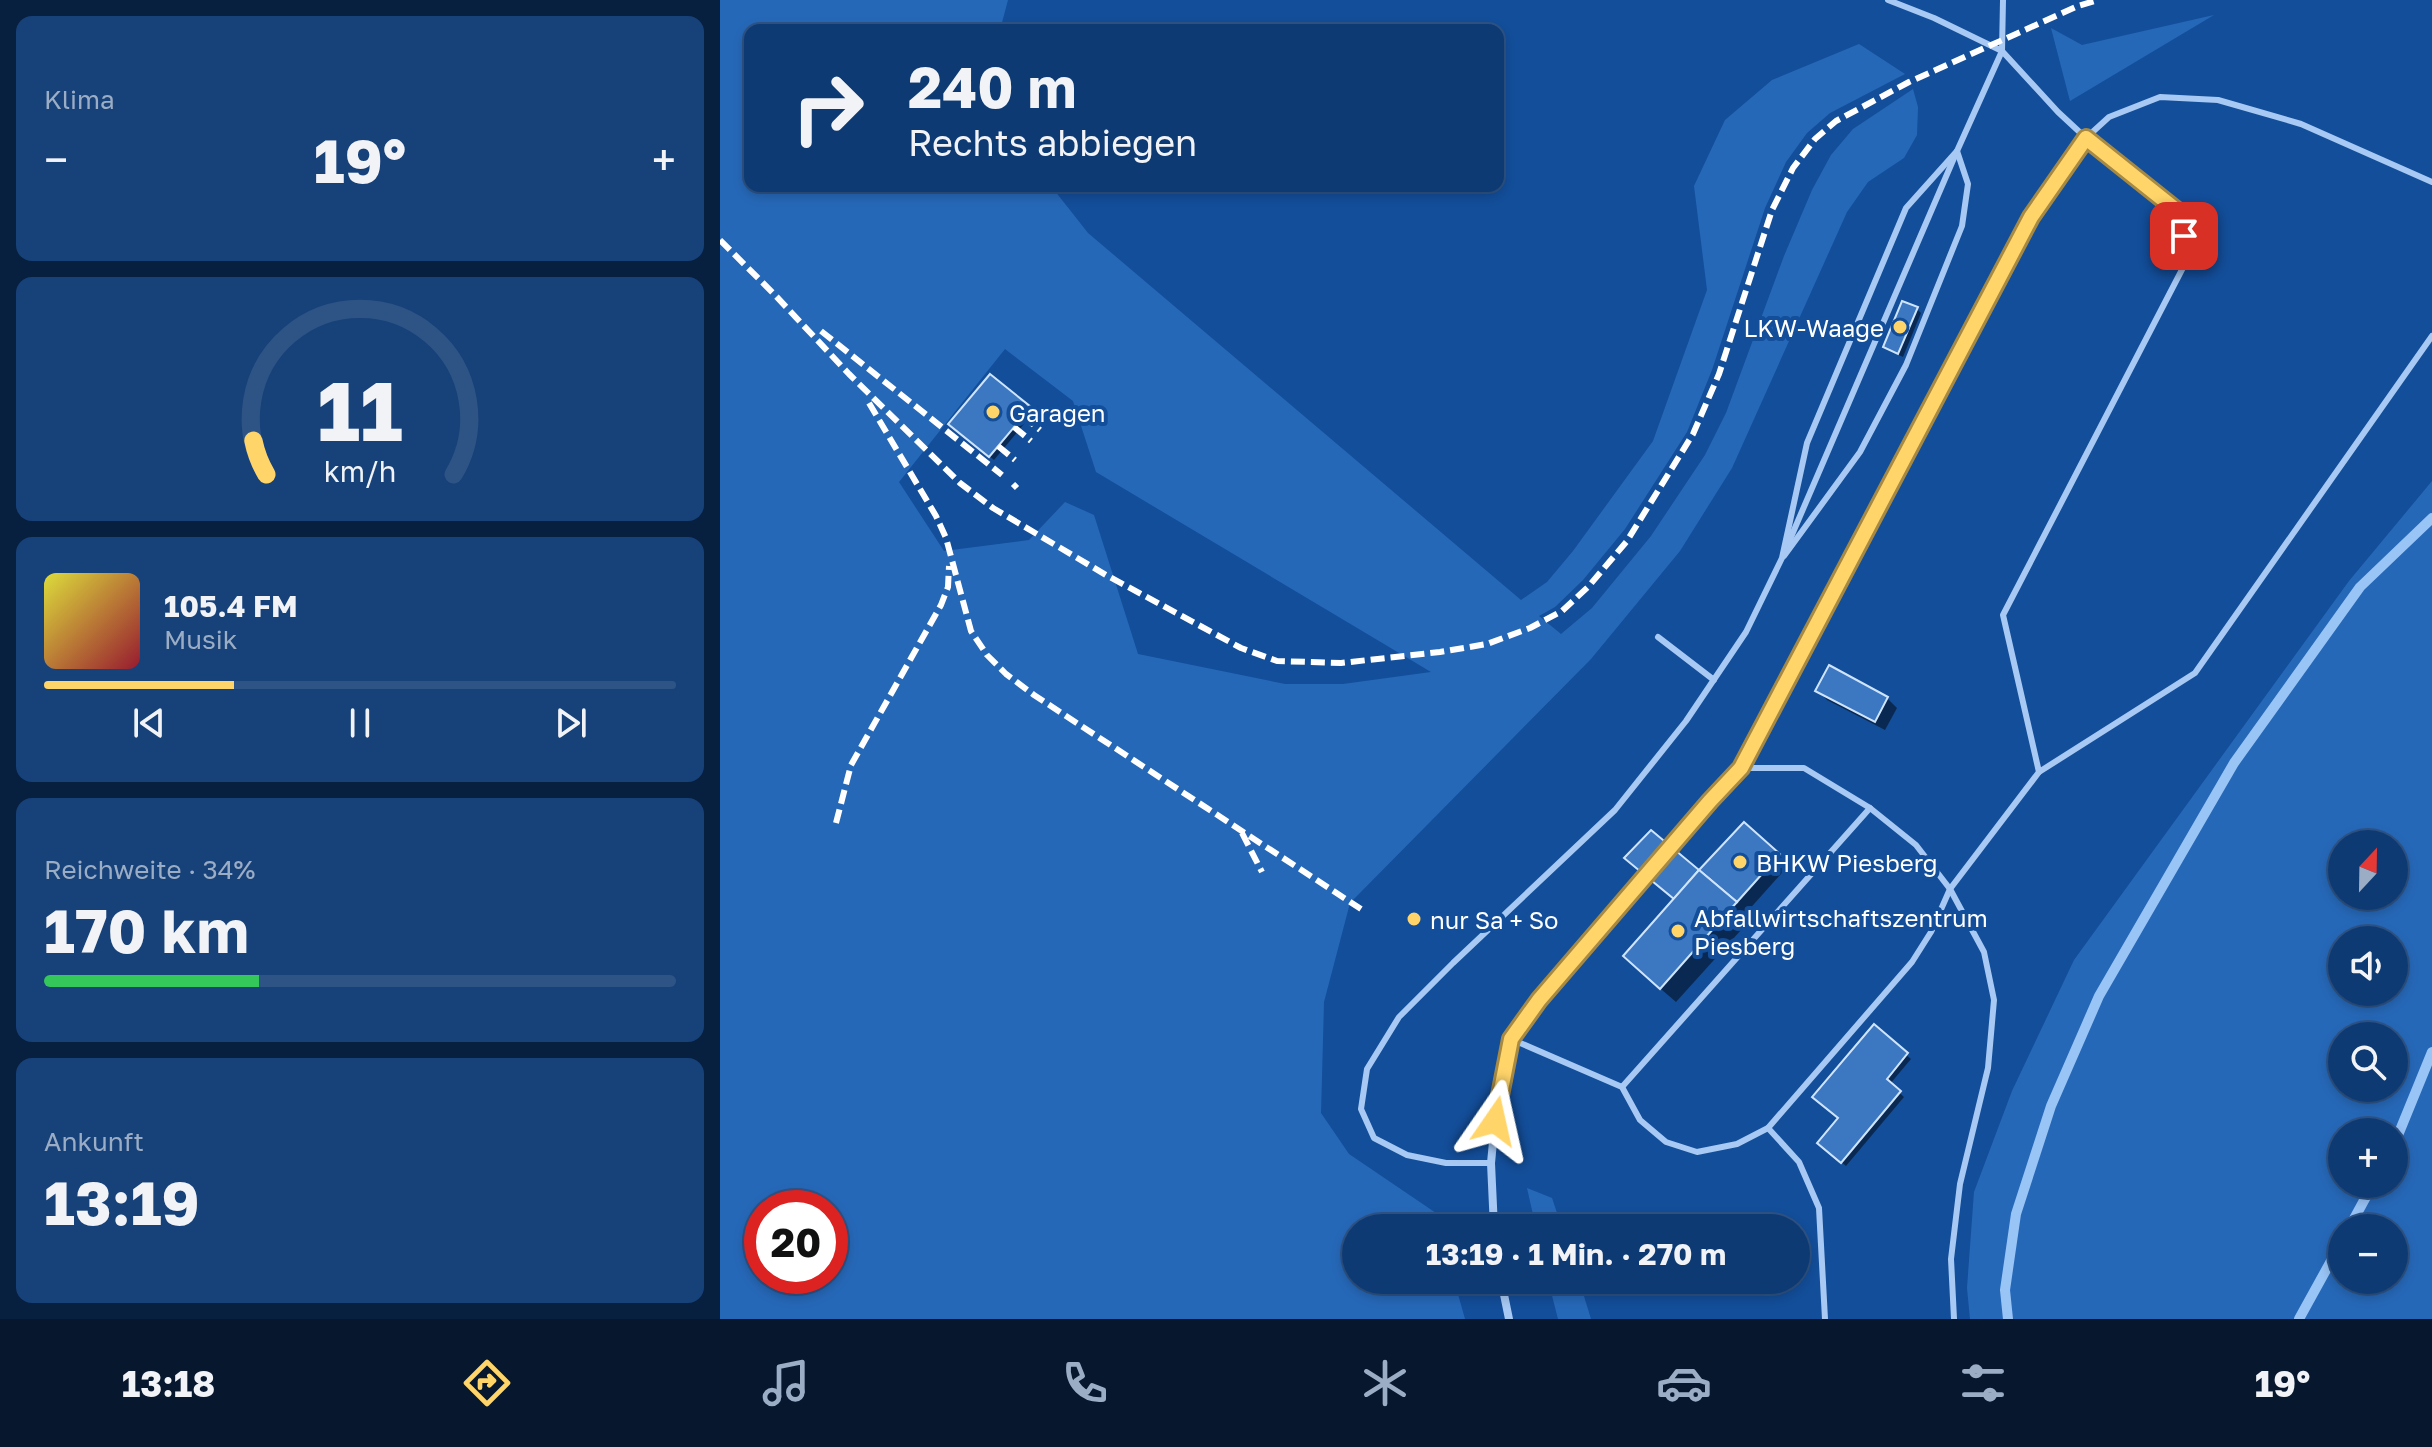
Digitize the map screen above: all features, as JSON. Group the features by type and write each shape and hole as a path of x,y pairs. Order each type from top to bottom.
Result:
{"street":[{"path":"1493,1214 1491,1163 1495,1121"},
{"path":"1504,1294 1509,1319"}],"lane":[{"path":"1888,0 2002,51 2086,138 2180,213 2188,258 2003,615 2039,772"},
{"path":"1491,1163 1446,1163 1407,1155 1374,1138 1361,1109 1367,1069 1399,1017 1615,810 1686,721 1746,632 1782,558 2002,51 2003,0"},
{"path":"1495,1121 1511,1039 1549,988 1741,768 2031,217 2086,138 2109,117 2160,97 2218,100 2301,124 2432,182"},
{"path":"1782,558 1807,443 1861,311 1906,208 1957,151"},
{"path":"1782,558 1860,452 1906,365 1962,226 1968,184 1957,151"},
{"path":"1511,1039 1622,1087 1640,1120 1666,1142 1697,1152 1737,1144 1768,1128 1912,962 1931,932 1950,889 2039,772 2195,673 2432,336"},
{"path":"1658,637 1714,680"},
{"path":"1741,768 1804,768 1870,808 1916,845 1950,889 1984,952 1994,1000 1988,1068 1960,1184 1951,1259 1954,1319"},
{"path":"1622,1087 1870,808"},
{"path":"1768,1128 1799,1162 1819,1208 1825,1319"}],"shaded area":[{"path":"720,0 1008,0 1002,24 744,24 744,192 1056,192 1088,233 1521,600 1547,582 1573,551 1653,441 1707,290 1694,186 1725,120 1772,80 1859,44 1905,74 1830,113 1807,133 1786,162 1765,208 1712,370 1687,432 1625,529 1583,580 1555,607 1539,616 1561,634 1592,608 1651,536 1705,455 1726,413 1784,256 1812,190 1831,155 1853,129 1913,89 1918,107 1917,135 1904,158 1868,182 1847,212 1732,468 1680,551 1591,659 1350,903 1324,1002 1321,1113 1349,1154 1436,1214 1342,1214 1342,1294 1458,1294 1465,1319 720,1319","holes":["1005,349 1073,401 1096,472 1431,672 1343,684 1285,684 1138,654 1094,515 1065,502 1029,540 944,551 899,482"]},
{"path":"2214,15 2070,101 2051,28 2082,45"},
{"path":"2432,481 2432,1319 1970,1319 1967,1288 1974,1192 2012,1091 2074,960 2349,581"},
{"path":"1527,1188 1552,1198 1557,1214 1533,1214"},
{"path":"1552,1294 1583,1294 1591,1319 1558,1319"}],"building":[{"name":"LKW-Waage","path":"1902,301 1918,307 1898,354 1883,347"},
{"name":"Garagen","path":"990,374 1031,407 989,457 948,424"},
{"path":"1829,665 1888,697 1875,722 1815,691"},
{"name":"BHKW Piesberg","path":"1744,822 1780,854 1737,902 1699,870"},
{"path":"1651,830 1699,870 1674,899 1624,858"},
{"name":"Abfallwirtschaftszentrum Piesberg","path":"1699,870 1737,902 1660,989 1623,956"},
{"path":"1874,1024 1908,1053 1887,1079 1901,1091 1841,1163 1817,1143 1838,1118 1812,1097"}],"waterway":[{"path":"2008,1319 2005,1290 2016,1214 2051,1106 2099,996 2234,763 2360,587 2432,518"},
{"path":"2405,1118 2432,1052"},
{"path":"2357,1214 2365,1198"},
{"path":"2299,1319 2328,1266"}],"railway":[{"path":"720,240 960,483 993,508 1106,575 1241,648 1277,661 1341,663 1487,644 1530,628 1562,611 1588,587 1627,541 1693,434 1719,374 1772,210 1793,168 1815,139 1836,121 1909,82 2078,6 2098,0"},
{"path":"821,331 1002,475"},
{"path":"869,403 936,516 946,538 971,631 987,655 1034,695 1361,909"},
{"path":"1023,416 1040,430"},
{"path":"1014,427 1031,441"},
{"path":"998,446 1015,460"},
{"path":"1013,484 1017,488"},
{"path":"836,823 851,765 941,605 948,587 949,566"},
{"path":"1242,833 1262,872"}],"place":[{"name":"LKW-Waage","path":"1900,327"},
{"name":"Garagen","path":"993,412"},
{"name":"BHKW Piesberg","path":"1740,862"},
{"name":"nur Sa + So","path":"1414,919"},
{"name":"Abfallwirtschaftszentrum Piesberg","path":"1678,931"}],"route":[{"path":"1495,1121 1511,1039 1539,1000 1741,768 2031,217 2086,138 2180,213 2184,236"}]}
